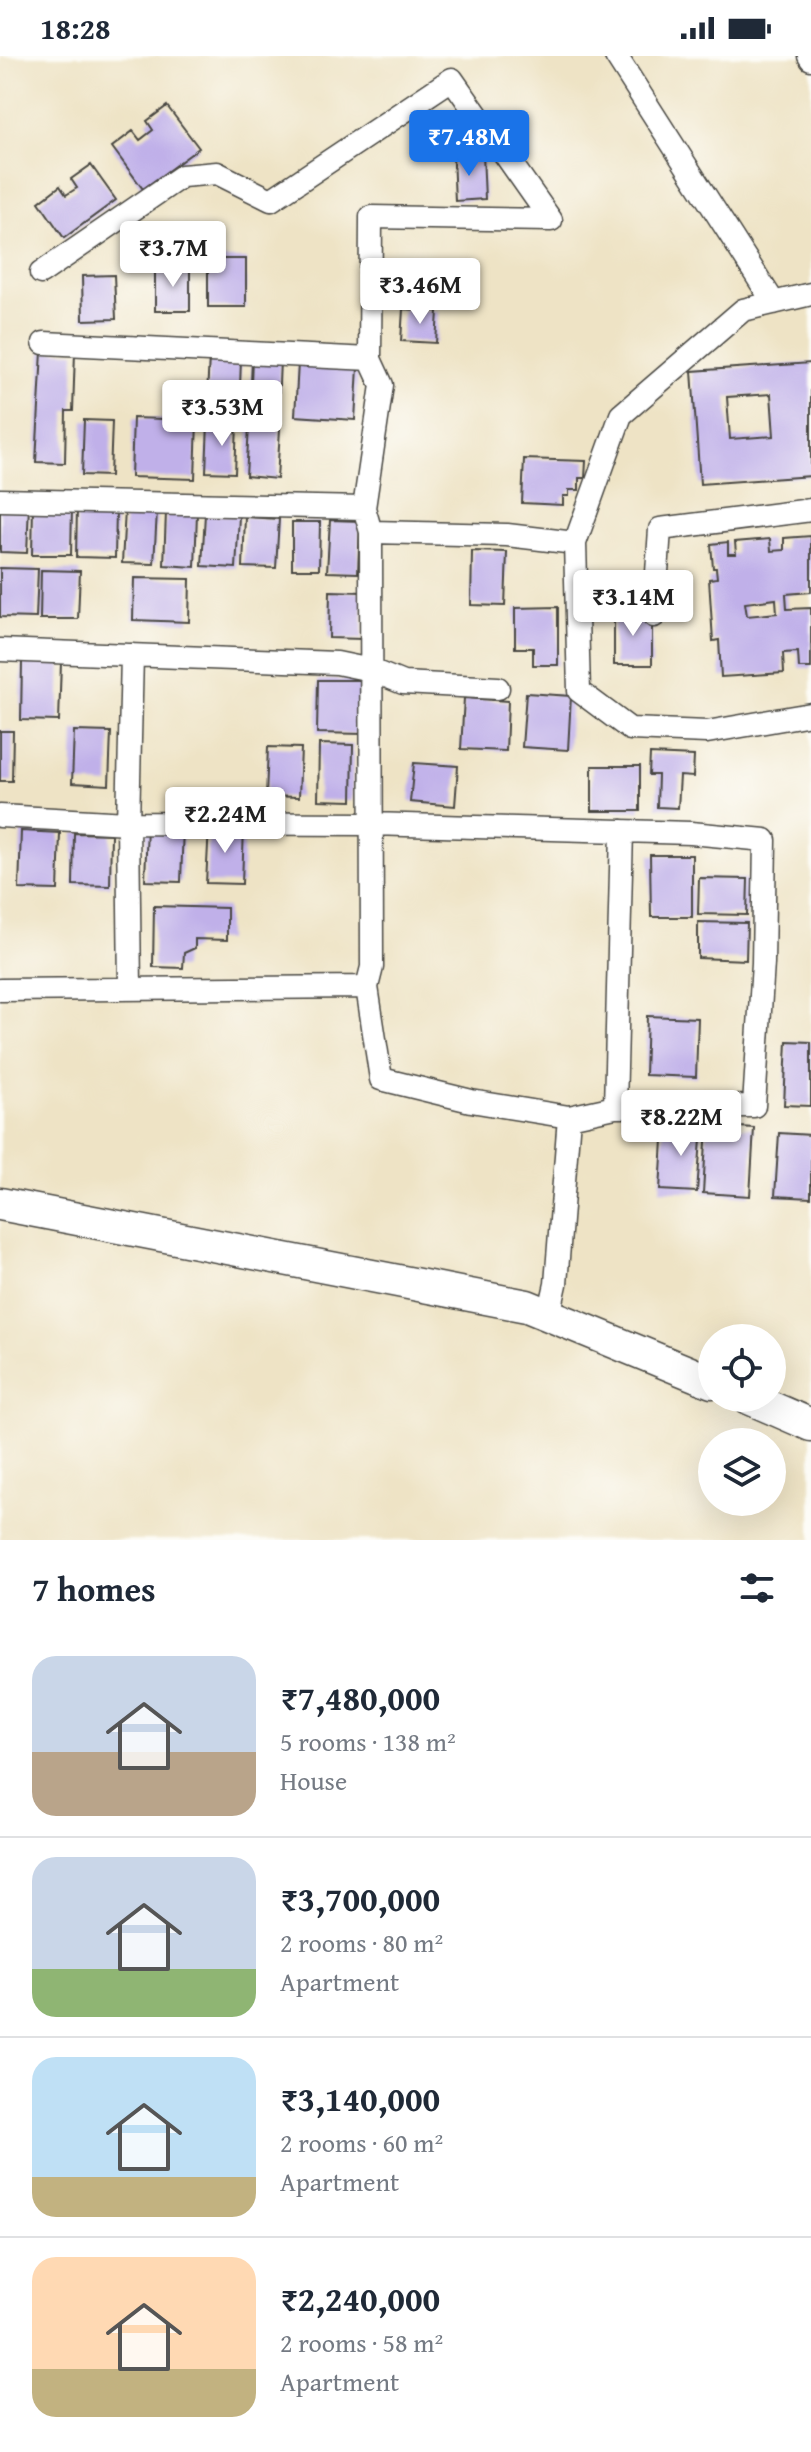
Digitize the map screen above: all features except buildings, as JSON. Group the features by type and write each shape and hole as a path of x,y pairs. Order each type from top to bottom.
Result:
{"street":[{"path":"616,56 774,303"},
{"path":"0,816 128,823 371,824 691,833 765,840 763,963 754,1106 615,1107 569,1117 471,1101 381,1079 367,987 372,967 371,824 371,532 364,508 382,385 370,359 371,217 551,220 452,79 271,200 217,173 182,176 41,273"},
{"path":"811,294 743,310 621,415 575,543 579,691 630,729 707,732 811,714"},
{"path":"44,343 370,359"},
{"path":"0,500 364,508"},
{"path":"654,616 660,529 811,510"},
{"path":"371,532 507,535 575,543"},
{"path":"0,650 337,663 371,670 403,683 498,688"},
{"path":"130,989 128,823 132,655"},
{"path":"615,1107 622,831"},
{"path":"0,990 367,987"},
{"path":"549,1315 556,1284 569,1117"},
{"path":"0,1204 527,1306 698,1376"},
{"path":"781,1412 811,1425"}]}
